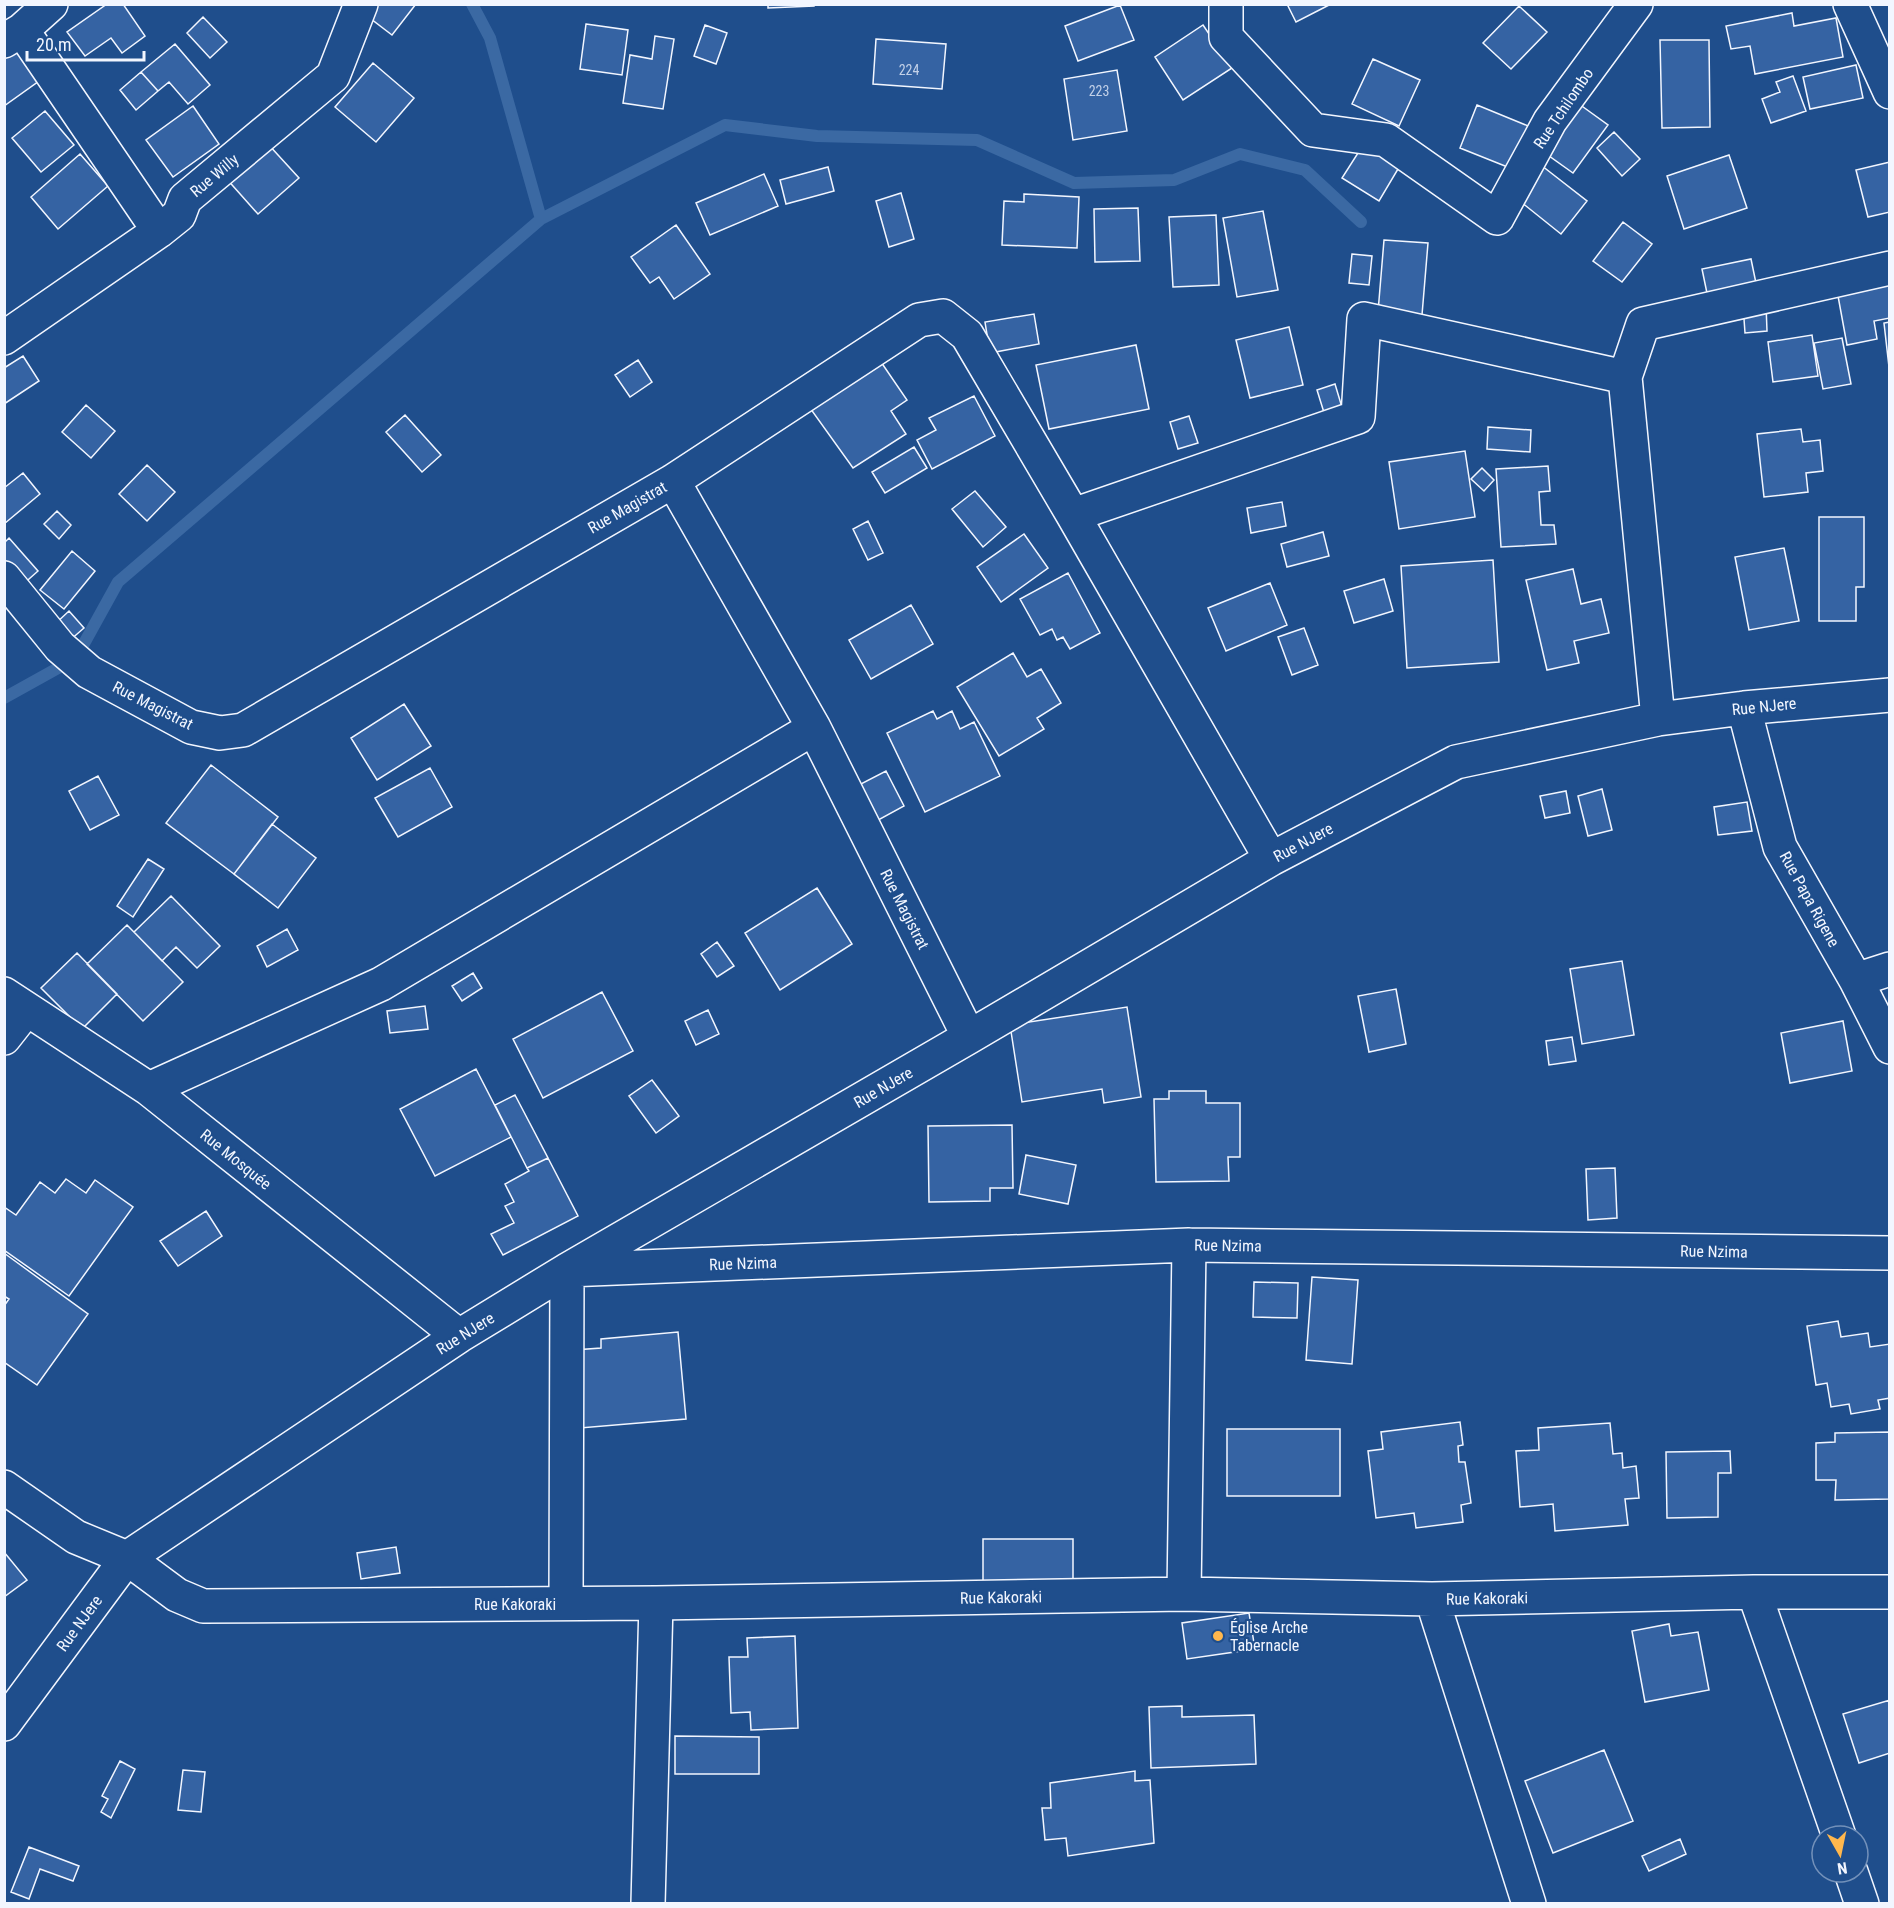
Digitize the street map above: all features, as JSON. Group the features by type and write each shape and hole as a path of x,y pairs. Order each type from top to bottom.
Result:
{"street":[{"path":"51,4 13,36 159,231"},
{"name":"Rue Willy","path":"4,338 159,231 178,215 185,199 333,76 361,4"},
{"name":"Rue Tchilombo","path":"1226,4 1226,37 1312,130 1386,140 1497,218 1550,121 1636,4"},
{"path":"1850,4 1890,92"},
{"path":"1658,719 1625,377 1643,324 1890,268"},
{"path":"673,481 918,320 943,316 966,335 1073,515 1271,859"},
{"path":"1073,515 1358,417 1364,319 1625,377"},
{"name":"Rue Magistrat","path":"4,578 60,647 90,672 191,727 220,733 243,730 673,481 814,728 969,1038"},
{"name":"Rue NJere","path":"4,1724 127,1558 459,1336 567,1270 969,1038 1271,859 1456,762 1658,719 1744,708 1890,695"},
{"name":"Rue Papa Rigene","path":"1744,708 1780,847 1856,980 1890,1047"},
{"path":"149,1089 381,984 814,728"},
{"path":"1856,980 1890,969"},
{"path":"4,1038 15,1002"},
{"name":"Rue Mosquée","path":"15,1002 149,1089 459,1336"},
{"path":"1184,1594 1189,1245"},
{"name":"Rue Nzima","path":"567,1270 1189,1245 1890,1253"},
{"path":"566,1603 567,1270"},
{"name":"Rue Kakoraki","path":"4,1487 76,1537 127,1558 177,1595 203,1606 656,1603 1184,1594 1432,1599 1754,1592 1890,1592"},
{"path":"1754,1592 1835,1824"},
{"path":"1432,1599 1529,1904"},
{"path":"648,1904 656,1603"},
{"path":"1855,1884 1862,1904"}],"building":[{"path":"107,4 123,4 145,36 122,53 111,38 85,56 67,32"},
{"path":"368,4 416,4 392,35 362,12"},
{"path":"768,4 814,4 814,6 768,8"},
{"path":"1287,4 1331,4 1296,22"},
{"path":"1120,5 1134,40 1078,61 1065,26"},
{"path":"1519,6 1547,32 1511,69 1483,43"},
{"path":"1792,13 1794,26 1836,18 1843,57 1755,74 1750,46 1731,49 1726,26"},
{"path":"203,17 227,42 210,58 187,33"},
{"path":"586,24 628,30 622,75 580,69"},
{"path":"705,25 727,33 716,64 694,56"},
{"path":"1203,25 1232,68 1183,100 1155,57"},
{"path":"655,36 674,39 663,109 623,103 630,55 652,59"},
{"path":"876,39 946,44 942,89 873,84"},
{"path":"1660,40 1709,40 1710,127 1662,128"},
{"path":"175,44 210,85 188,104 169,82 158,91 141,72"},
{"path":"16,50 39,81 4,106 4,59"},
{"path":"1373,59 1420,80 1399,126 1352,104"},
{"path":"373,63 414,98 376,142 335,107"},
{"path":"1856,65 1863,98 1810,109 1803,77"},
{"path":"1117,70 1127,131 1073,140 1064,79"},
{"path":"141,72 158,91 136,110 120,90"},
{"path":"1793,76 1806,111 1771,123 1762,99 1780,92 1776,82"},
{"path":"1579,104 1608,125 1573,173 1545,153"},
{"path":"1477,105 1533,128 1515,170 1460,148"},
{"path":"193,106 219,144 173,177 146,140"},
{"path":"45,111 74,145 41,172 12,138"},
{"path":"257,132 299,178 258,214 217,168"},
{"path":"1614,132 1640,159 1622,176 1597,148"},
{"path":"1365,142 1401,164 1379,201 1342,178"},
{"path":"80,154 108,186 58,229 31,197"},
{"path":"1729,155 1747,208 1684,229 1667,176"},
{"path":"1537,162 1587,201 1561,234 1511,194"},
{"path":"1890,162 1890,212 1868,217 1856,170"},
{"path":"828,167 834,191 786,204 780,180"},
{"path":"764,174 778,206 710,235 696,203"},
{"path":"901,193 914,239 889,247 876,201"},
{"path":"1024,194 1079,197 1077,248 1002,245 1004,201 1024,202"},
{"path":"1138,208 1140,261 1095,262 1094,209"},
{"path":"1263,211 1278,290 1237,297 1223,218"},
{"path":"1216,215 1219,285 1173,287 1169,217"},
{"path":"1623,222 1652,244 1622,282 1593,261"},
{"path":"676,225 710,274 674,299 659,277 650,283 631,257"},
{"path":"1384,240 1428,243 1422,315 1378,312"},
{"path":"1352,254 1372,256 1369,285 1349,283"},
{"path":"1751,259 1757,288 1708,298 1702,269"},
{"path":"1890,275 1890,318 1874,321 1877,339 1847,345 1836,285"},
{"path":"1766,304 1767,331 1745,333 1743,305"},
{"path":"1034,314 1039,344 990,353 985,322"},
{"path":"1890,322 1890,367 1889,367 1884,323"},
{"path":"1289,327 1303,385 1250,398 1236,340"},
{"path":"1812,335 1818,376 1773,382 1768,342"},
{"path":"1842,338 1851,384 1823,389 1814,343"},
{"path":"1136,345 1149,409 1049,429 1036,365"},
{"path":"23,356 39,381 4,404 4,368"},
{"path":"638,360 652,382 630,397 615,375"},
{"path":"881,362 907,400 891,411 906,434 853,468 810,408"},
{"path":"1335,384 1344,414 1326,419 1317,390"},
{"path":"974,396 995,436 932,469 917,440 936,430 929,418"},
{"path":"86,405 115,431 91,458 62,432"},
{"path":"405,415 441,455 422,472 386,432"},
{"path":"1189,416 1198,443 1178,449 1170,422"},
{"path":"1488,427 1531,430 1530,452 1487,449"},
{"path":"1801,429 1803,442 1820,440 1823,471 1806,473 1808,492 1764,497 1757,434"},
{"path":"914,447 927,468 885,493 872,472"},
{"path":"1465,451 1475,517 1399,529 1389,462"},
{"path":"147,465 175,492 147,521 119,494"},
{"path":"1548,466 1550,491 1539,492 1541,525 1554,525 1556,544 1501,547 1496,469"},
{"path":"1482,468 1494,480 1484,491 1471,479"},
{"path":"23,473 40,494 4,524 4,488"},
{"path":"975,491 1006,527 983,547 952,509"},
{"path":"1282,502 1286,526 1251,533 1247,508"},
{"path":"57,511 71,525 59,539 44,524"},
{"path":"1819,517 1864,517 1864,587 1856,587 1856,621 1819,621"},
{"path":"868,521 883,553 868,560 853,529"},
{"path":"1323,532 1329,556 1287,567 1281,544"},
{"path":"1024,534 1048,568 1001,602 977,567"},
{"path":"9,538 38,571 20,587 4,569 4,543"},
{"path":"1784,548 1799,621 1749,630 1735,557"},
{"path":"72,551 95,571 64,609 40,590"},
{"path":"1493,560 1499,662 1407,668 1401,566"},
{"path":"1573,569 1581,604 1601,599 1609,633 1574,641 1579,663 1547,670 1526,580"},
{"path":"1068,573 1100,633 1070,649 1063,637 1057,640 1052,629 1040,635 1020,599"},
{"path":"1384,579 1393,611 1354,623 1344,591"},
{"path":"1270,583 1287,625 1226,651 1208,608"},
{"path":"911,605 933,644 871,679 849,640"},
{"path":"69,611 84,628 69,641 55,624"},
{"path":"1304,628 1318,665 1292,675 1278,637"},
{"path":"1013,653 1027,677 1041,669 1061,703 1037,718 1044,729 999,756 957,687"},
{"path":"404,704 431,746 377,780 351,738"},
{"path":"933,711 937,719 952,711 960,729 974,722 1000,776 925,812 887,733"},
{"path":"211,765 278,817 234,874 166,823"},
{"path":"430,768 452,807 398,837 375,798"},
{"path":"886,771 904,806 871,824 853,788"},
{"path":"98,776 119,815 90,830 69,791"},
{"path":"1602,789 1612,830 1588,836 1578,796"},
{"path":"1566,791 1570,813 1545,818 1540,796"},
{"path":"1747,802 1752,831 1718,835 1714,807"},
{"path":"272,824 316,858 278,908 234,874"},
{"path":"148,859 164,869 133,917 117,906"},
{"path":"817,888 852,944 780,990 745,933"},
{"path":"171,896 220,946 197,968 176,947 162,961 134,932"},
{"path":"127,925 183,982 143,1021 87,964"},
{"path":"287,929 298,950 267,967 257,946"},
{"path":"717,942 734,966 717,977 701,954"},
{"path":"77,953 117,994 82,1029 41,988"},
{"path":"1622,961 1634,1035 1582,1044 1570,969"},
{"path":"473,973 482,988 462,1001 452,986"},
{"path":"1396,989 1406,1044 1369,1052 1358,996"},
{"path":"602,992 633,1051 543,1098 513,1039"},
{"path":"425,1006 428,1029 390,1033 387,1011"},
{"path":"1127,1007 1141,1097 1104,1103 1102,1089 1022,1102 1010,1025"},
{"path":"708,1010 719,1034 696,1045 685,1021"},
{"path":"1843,1021 1852,1071 1790,1083 1781,1033"},
{"path":"1572,1037 1576,1061 1549,1065 1546,1041"},
{"path":"476,1069 511,1137 435,1176 400,1109"},
{"path":"652,1080 679,1116 656,1133 629,1096"},
{"path":"1169,1091 1206,1091 1206,1103 1240,1103 1240,1157 1228,1157 1229,1181 1156,1182 1154,1099 1169,1099"},
{"path":"515,1095 548,1158 527,1168 495,1105"},
{"path":"1012,1125 1013,1188 990,1188 990,1201 929,1202 928,1126"},
{"path":"1026,1155 1076,1165 1068,1204 1019,1194"},
{"path":"548,1158 578,1216 503,1255 491,1234 514,1223 505,1206 514,1202 505,1184 529,1171 527,1168"},
{"path":"1615,1168 1617,1218 1588,1220 1586,1169"},
{"path":"66,1179 86,1193 95,1180 133,1207 69,1296 4,1250 4,1207 16,1215 40,1182 55,1193"},
{"path":"206,1211 222,1236 178,1266 160,1241"},
{"path":"4,1253 88,1314 37,1385 4,1362 4,1306 9,1299 4,1296"},
{"path":"1312,1277 1358,1280 1352,1364 1306,1360"},
{"path":"1254,1282 1298,1283 1297,1318 1253,1317"},
{"path":"1838,1321 1841,1337 1868,1333 1870,1347 1890,1344 1890,1398 1878,1400 1880,1409 1851,1414 1849,1404 1831,1407 1827,1383 1816,1385 1807,1326"},
{"path":"678,1332 686,1419 580,1428 574,1350 601,1348 601,1339"},
{"path":"1460,1422 1463,1445 1458,1446 1459,1462 1465,1462 1471,1503 1461,1505 1463,1522 1416,1528 1414,1513 1376,1518 1368,1451 1383,1449 1381,1432"},
{"path":"1610,1423 1613,1454 1622,1453 1623,1468 1636,1466 1639,1498 1625,1499 1628,1525 1555,1531 1553,1504 1520,1507 1516,1451 1539,1450 1538,1428"},
{"path":"1227,1429 1340,1429 1340,1496 1227,1496"},
{"path":"1890,1432 1890,1499 1835,1500 1836,1480 1816,1480 1816,1443 1835,1442 1835,1433"},
{"path":"1730,1451 1731,1473 1718,1473 1718,1517 1667,1518 1666,1452"},
{"path":"983,1539 1073,1539 1073,1585 983,1586"},
{"path":"396,1547 400,1573 361,1579 357,1553"},
{"path":"4,1552 27,1580 4,1597"},
{"name":"Église Arche Tabernacle","path":"1249,1613 1255,1649 1187,1659 1182,1623"},
{"path":"1669,1624 1671,1636 1698,1632 1709,1690 1645,1702 1632,1631"},
{"path":"795,1636 798,1728 751,1730 750,1712 731,1713 729,1657 748,1657 747,1638"},
{"path":"1890,1700 1890,1753 1859,1763 1843,1714"},
{"path":"1182,1706 1182,1717 1254,1715 1256,1764 1151,1768 1149,1707"},
{"path":"675,1736 759,1737 759,1774 675,1774"},
{"path":"1604,1750 1633,1821 1553,1853 1525,1781"},
{"path":"120,1761 135,1769 111,1818 101,1812 108,1799 102,1796"},
{"path":"183,1770 205,1772 201,1812 178,1810"},
{"path":"1135,1771 1135,1781 1150,1780 1154,1843 1068,1856 1066,1838 1045,1840 1042,1808 1051,1808 1050,1783"},
{"path":"1680,1839 1686,1854 1649,1871 1642,1856"},
{"path":"29,1847 79,1866 73,1881 40,1869 29,1899 11,1892"}],"waterway":[{"path":"472,4 490,38 541,219"},
{"path":"4,698 76,658 118,582 541,219 725,125 817,136 977,140 1074,183 1174,180 1240,154 1305,170 1361,222"}],"place":[{"name":"Église Arche Tabernacle","path":"1218,1636"}]}
